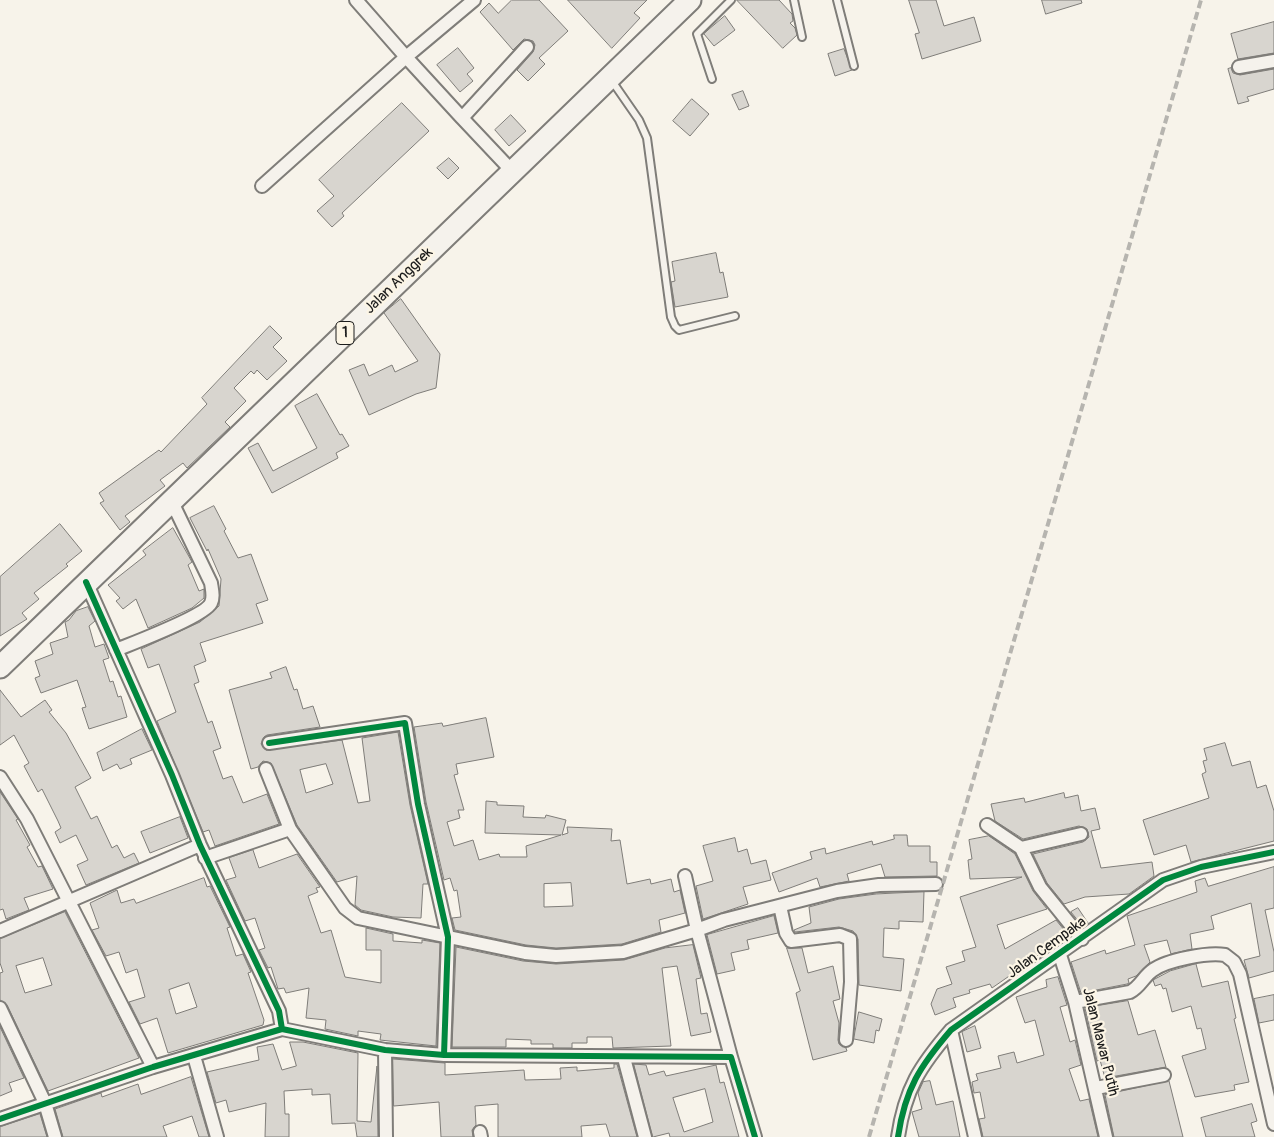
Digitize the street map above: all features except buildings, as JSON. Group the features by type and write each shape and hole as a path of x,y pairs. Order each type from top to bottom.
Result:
{"highway":[{"name":"Jalan Anggrek","path":"0,667 512,171 612,81 690,0"}],"street":[{"path":"356,0 512,171"},
{"path":"262,186 406,57 474,0"},
{"path":"462,118 527,47"},
{"path":"1239,68 1274,61"},
{"path":"116,650 196,616 211,603 213,596 211,583 172,502"},
{"path":"86,582 172,775 205,858 279,1011 282,1029"},
{"path":"269,743 405,723 418,804 448,937 444,1055"},
{"path":"266,769 290,829 351,914 371,922 526,953 580,956 623,952 718,922 837,891 879,884 936,884"},
{"path":"0,777 27,819 153,1067"},
{"path":"987,825 1021,848 1040,887 1082,939"},
{"path":"205,858 290,829"},
{"path":"1021,848 1081,834"},
{"path":"0,931 200,846"},
{"name":"Jalan Cempaka","path":"898,1137 905,1104 916,1076 925,1060 951,1030 1060,956 1163,880 1201,867 1274,852"},
{"path":"685,876 697,930 731,1057 755,1137"},
{"path":"780,906 786,933 791,941 840,935 850,939 851,982 846,1040"},
{"path":"1075,1002 1130,992 1136,989 1154,969 1196,957 1225,955 1234,962 1240,974 1274,1124"},
{"name":"Jalan Mawar Putih","path":"1060,956 1075,1002 1106,1137"},
{"path":"0,1008 45,1103 55,1137"},
{"path":"0,1119 153,1067 282,1029 385,1050 444,1055 624,1058 731,1057"},
{"path":"951,1030 975,1137"},
{"path":"385,1050 386,1137"},
{"path":"194,1056 218,1137"},
{"path":"624,1058 645,1137"},
{"path":"1096,1088 1164,1075"}],"lane":[{"path":"712,79 697,34 731,0"},
{"path":"794,0 802,38"},
{"path":"837,0 854,66"},
{"path":"612,81 623,94 639,120 647,138 671,317 675,326 679,330 735,316"}],"railway":[{"path":"869,1137 1201,0"}],"cycle path":[{"path":"86,582 172,775 200,845 279,1011 282,1029"},
{"path":"269,743 405,723 418,804 448,937 444,1055"},
{"path":"898,1137 905,1105 916,1079 922,1067 951,1030 1163,880 1201,867 1274,852"},
{"path":"0,1119 153,1067 282,1029 385,1050 444,1055 731,1057 755,1137"}]}
